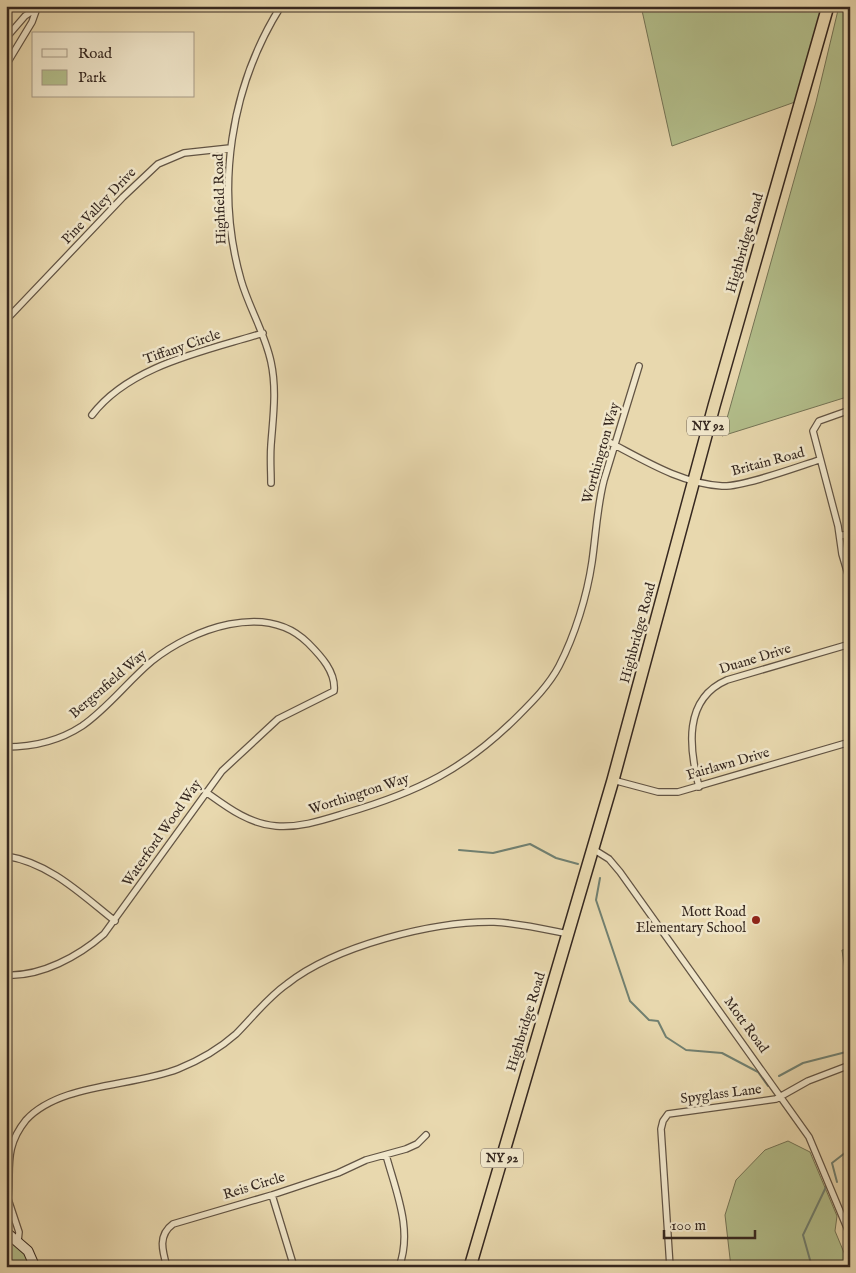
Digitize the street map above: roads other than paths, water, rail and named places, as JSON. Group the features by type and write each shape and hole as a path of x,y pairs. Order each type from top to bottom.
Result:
{"highway":[{"name":"Highbridge Road","path":"470,1267 613,780 694,479 828,6"}],"street":[{"name":"Highfield Road","path":"272,483 270,448 274,381 263,333 242,282 234,251 230,226 230,148 239,104 250,69 265,34 281,6"},
{"path":"6,38 26,16 38,7"},
{"path":"6,64 32,22 38,7"},
{"name":"Pine Valley Drive","path":"6,320 123,197 158,164 184,153 230,148"},
{"name":"Tiffany Circle","path":"92,415 108,399 139,375 263,333"},
{"name":"Worthington Way","path":"206,792 236,812 260,824 275,826 300,825 380,804 411,792 446,774 476,754 529,704 553,675 567,650 591,570 599,498 639,366"},
{"path":"850,410 826,417 815,425 813,438 840,536 842,554 850,582"},
{"path":"608,441 669,473 694,479"},
{"name":"Britain Road","path":"694,479 723,486 738,484 819,460"},
{"path":"840,536 850,533"},
{"name":"Bergenfield Way","path":"6,747 27,747 60,738 83,725 160,656 184,641 213,628 244,621 273,623 300,634 322,656 335,681 334,691"},
{"name":"Duane Drive","path":"699,787 690,742 697,711 709,690 727,680 850,644"},
{"name":"Waterford Wood Way","path":"6,975 25,974 70,958 91,946 116,921 206,792 243,749 278,719 334,691"},
{"name":"Fairlawn Drive","path":"613,780 668,793 699,787 850,742"},
{"name":"Mott Road","path":"593,849 609,859 620,872 782,1097 813,1144 850,1235"},
{"path":"6,856 38,866 57,876 116,921"},
{"path":"6,1210 8,1198 7,1163 10,1149 19,1130 33,1114 70,1093 125,1084 167,1073 204,1057 235,1035 271,996 288,983 331,957 400,936 464,923 495,922 525,925 568,934"},
{"name":"Spyglass Lane","path":"670,1267 661,1129 663,1121 668,1114 767,1102 782,1097 808,1081 850,1065"},
{"name":"Reis Circle","path":"166,1267 162,1240 167,1229 173,1224 272,1195 338,1173 366,1160 418,1144 426,1136"},
{"path":"386,1155 404,1226 405,1246 398,1267"},
{"path":"272,1195 294,1267"},
{"path":"8,1198 19,1232 18,1241"},
{"path":"6,1232 28,1251 35,1267"}],"waterway":[{"path":"459,850 493,853 530,844 556,858 578,864"},
{"path":"600,878 596,900 630,1001 649,1020 658,1021 666,1037 686,1050 722,1053 758,1072 768,1086"},
{"path":"779,1076 803,1063 850,1051"},
{"path":"837,1182 832,1163 850,1149"},
{"path":"812,1267 803,1235 826,1187"}],"place":[{"name":"Mott Road Elementary School","path":"756,920"}]}
